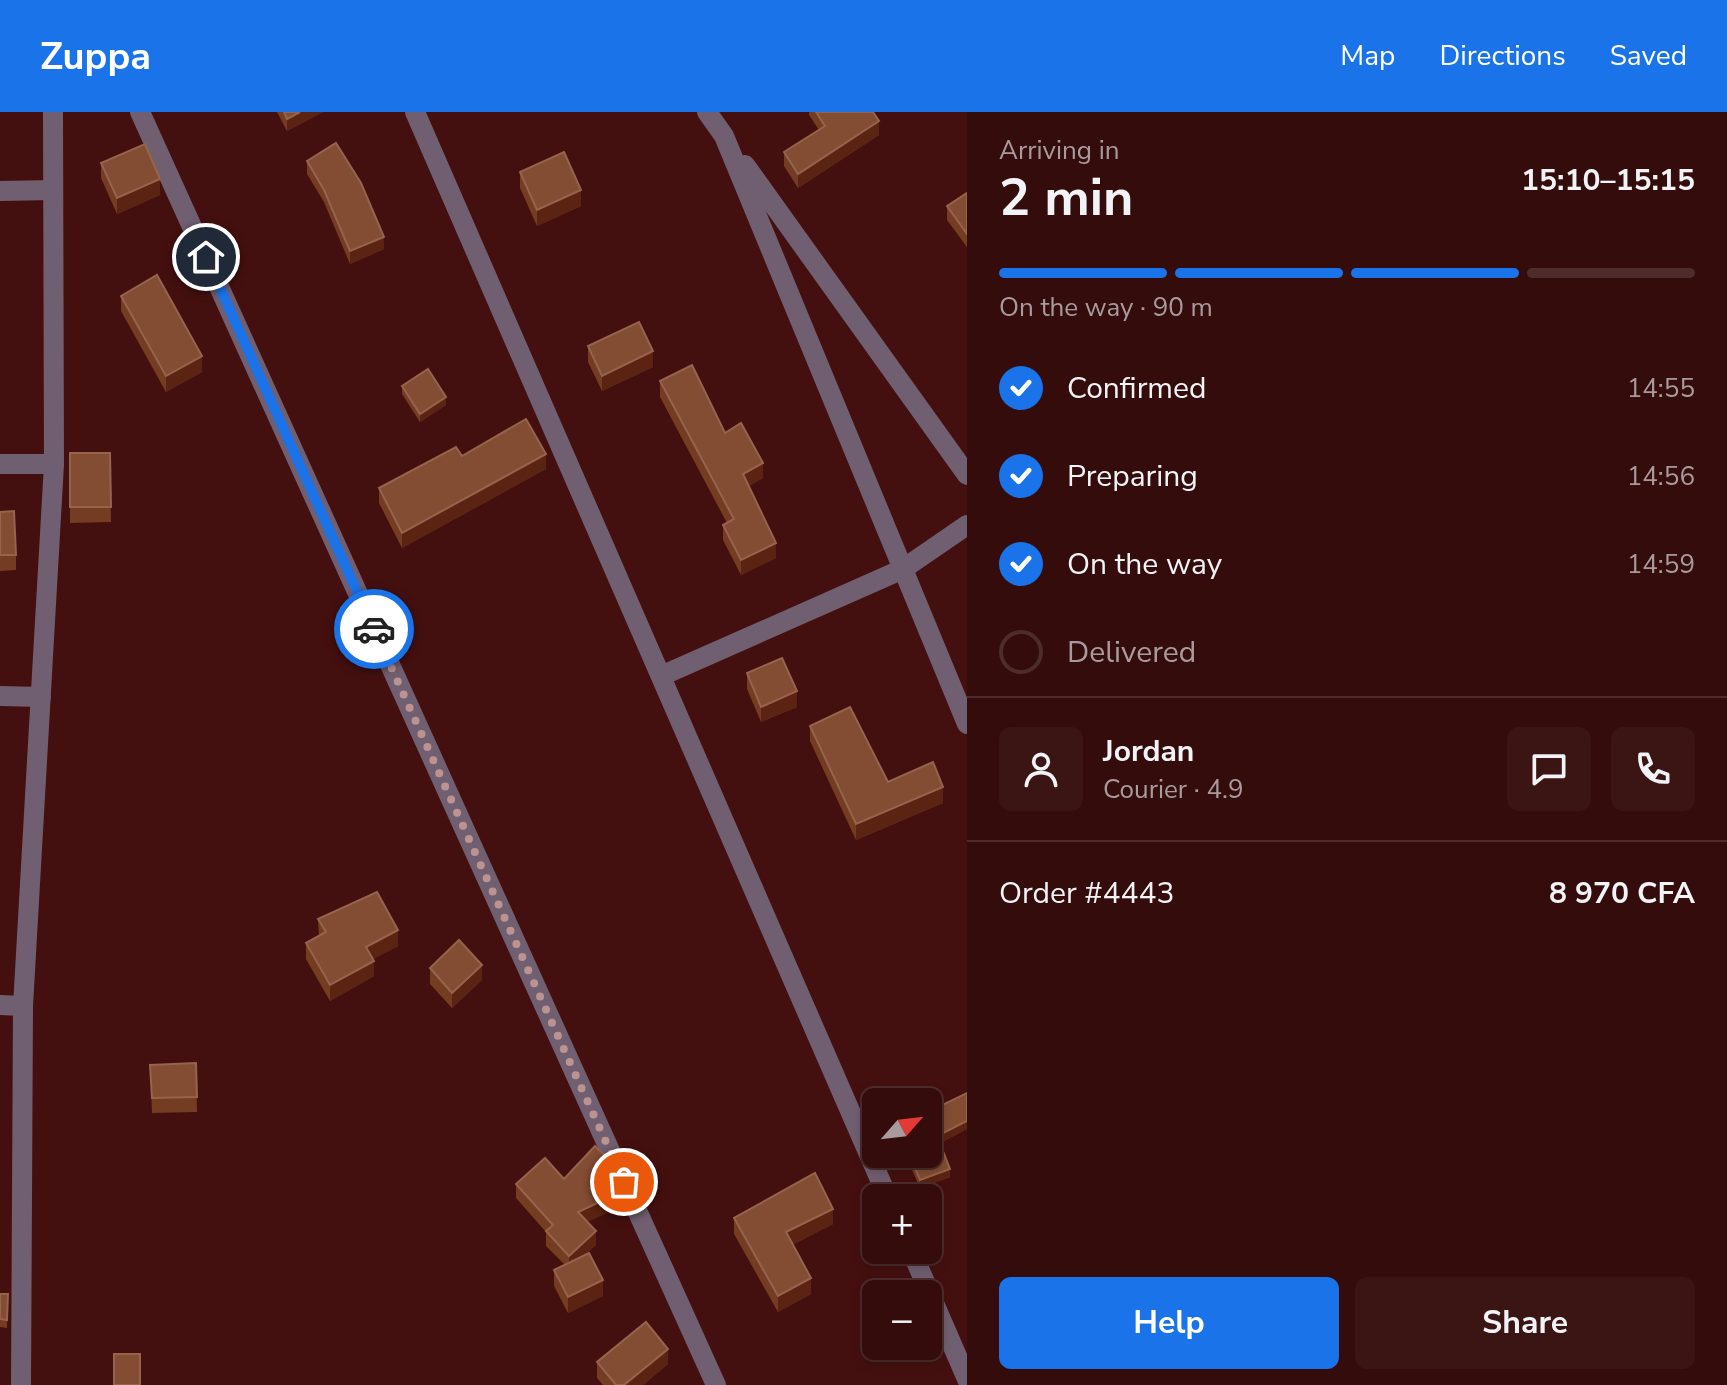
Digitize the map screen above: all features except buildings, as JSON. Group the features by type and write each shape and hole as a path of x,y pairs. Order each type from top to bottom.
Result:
{"street":[{"path":"21,1385 23,1006 54,464 53,112"},
{"path":"140,112 716,1385"},
{"path":"415,112 882,1184"},
{"path":"707,112 967,475"},
{"path":"724,136 967,724"},
{"path":"0,191 53,190"},
{"path":"0,464 54,464"},
{"path":"661,676 903,569 967,525"},
{"path":"0,696 41,697"},
{"path":"0,1005 23,1006"},
{"path":"917,1264 967,1379"}],"way so far":[{"path":"374,629 624,1182"}],"route":[{"path":"206,257 374,629"}]}
